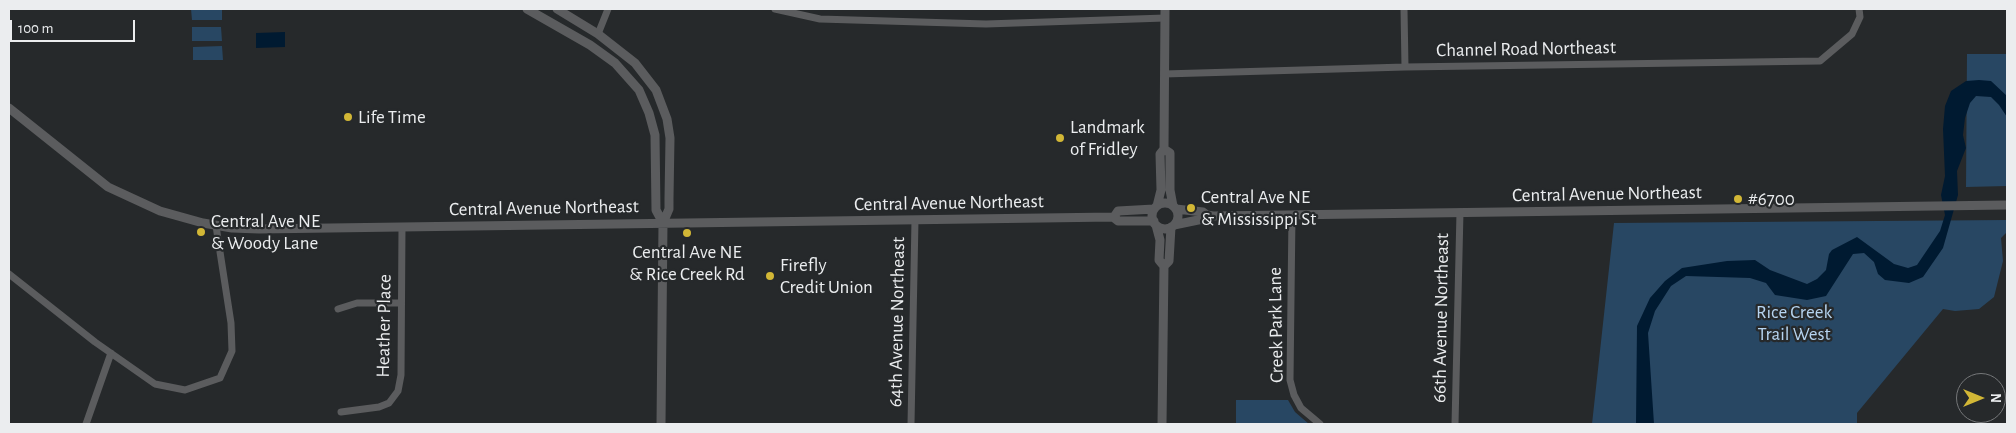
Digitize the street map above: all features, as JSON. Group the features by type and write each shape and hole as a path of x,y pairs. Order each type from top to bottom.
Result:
{"street":[{"path":"526,9 590,45 625,72 644,99 655,135 656,210 664,223"},
{"path":"557,9 598,34 625,54 644,72 662,104 667,118 670,146 669,209 664,223 661,424"},
{"path":"598,34 608,9"},
{"path":"775,9 820,19 986,24 1165,13 1164,149 1160,154 1161,190 1156,208 1155,223 1160,240 1159,260 1164,266"},
{"path":"1404,9 1405,67"},
{"name":"Channel Road Northeast","path":"1164,74 1405,67 1820,61 1852,34 1860,17 1859,9"},
{"name":"Central Avenue Northeast","path":"9,108 108,186 160,211 216,226 259,229 1114,217 1118,221 1155,223"},
{"path":"1162,424 1164,266 1169,260 1173,226 1178,217 1170,190 1170,153 1164,149"},
{"path":"1156,208 1165,204 1174,208"},
{"name":"Central Avenue Northeast","path":"1174,208 1203,212 1207,215 1292,215 2007,205"},
{"name":"Central Avenue Northeast","path":"1114,217 1118,211 1156,208"},
{"name":"66th Avenue Northeast","path":"1455,424 1460,212"},
{"name":"Central Avenue Northeast","path":"1173,226 1203,219 1207,215"},
{"name":"Creek Park Lane","path":"1292,215 1290,380 1294,395 1301,408 1320,424"},
{"name":"64th Avenue Northeast","path":"911,424 915,220"},
{"path":"1155,223 1163,229 1173,226"},
{"path":"9,274 111,353 155,384 185,390 220,378 232,351 230,314 216,226"},
{"name":"Heather Place","path":"341,412 379,407 389,402 398,391 401,375 402,227"},
{"path":"338,309 357,303 401,303"},
{"path":"86,424 111,353"}],"green space":[{"path":"191,9 222,9 222,20 192,20"},
{"path":"192,27 221,27 222,41 192,41"},
{"path":"222,46 223,60 193,60 193,47"},
{"path":"1967,54 2007,54 2007,186 1966,187"},
{"name":"Rice Creek Trail West","path":"2007,220 2007,232 2001,238 2003,261 1994,297 1979,309 1955,311 1943,309 1857,413 1857,424 1592,424 1614,223"},
{"path":"1236,400 1288,400 1295,412 1309,424 1236,424"}],"shaded area":[{"path":"285,32 285,47 256,48 256,33"},
{"path":"1966,81 1991,81 2007,96 2007,117 1991,97 1976,96 1970,103 1965,118 1963,135 1966,148 1957,171 1958,195 1943,248 1923,277 1909,283 1885,280 1878,274 1874,262 1864,253 1853,254 1826,296 1807,300 1775,295 1766,283 1750,278 1686,276 1671,286 1655,311 1648,333 1654,424 1636,424 1637,326 1650,298 1665,281 1682,268 1727,261 1755,260 1770,270 1807,284 1817,279 1826,270 1829,254 1832,250 1857,237 1894,264 1908,268 1917,265 1940,231 1945,215 1941,195 1945,176 1943,129 1945,106 1951,91"}],"place":[{"name":"Life Time","path":"348,117"},
{"name":"Landmark of Fridley","path":"1060,138"},
{"name":"#6700","path":"1738,199"},
{"name":"Central Ave NE & Mississippi St","path":"1191,208"},
{"name":"Central Ave NE & Woody Lane","path":"201,232"},
{"name":"Central Ave NE & Rice Creek Rd","path":"687,233"},
{"name":"Firefly Credit Union","path":"770,276"}]}
